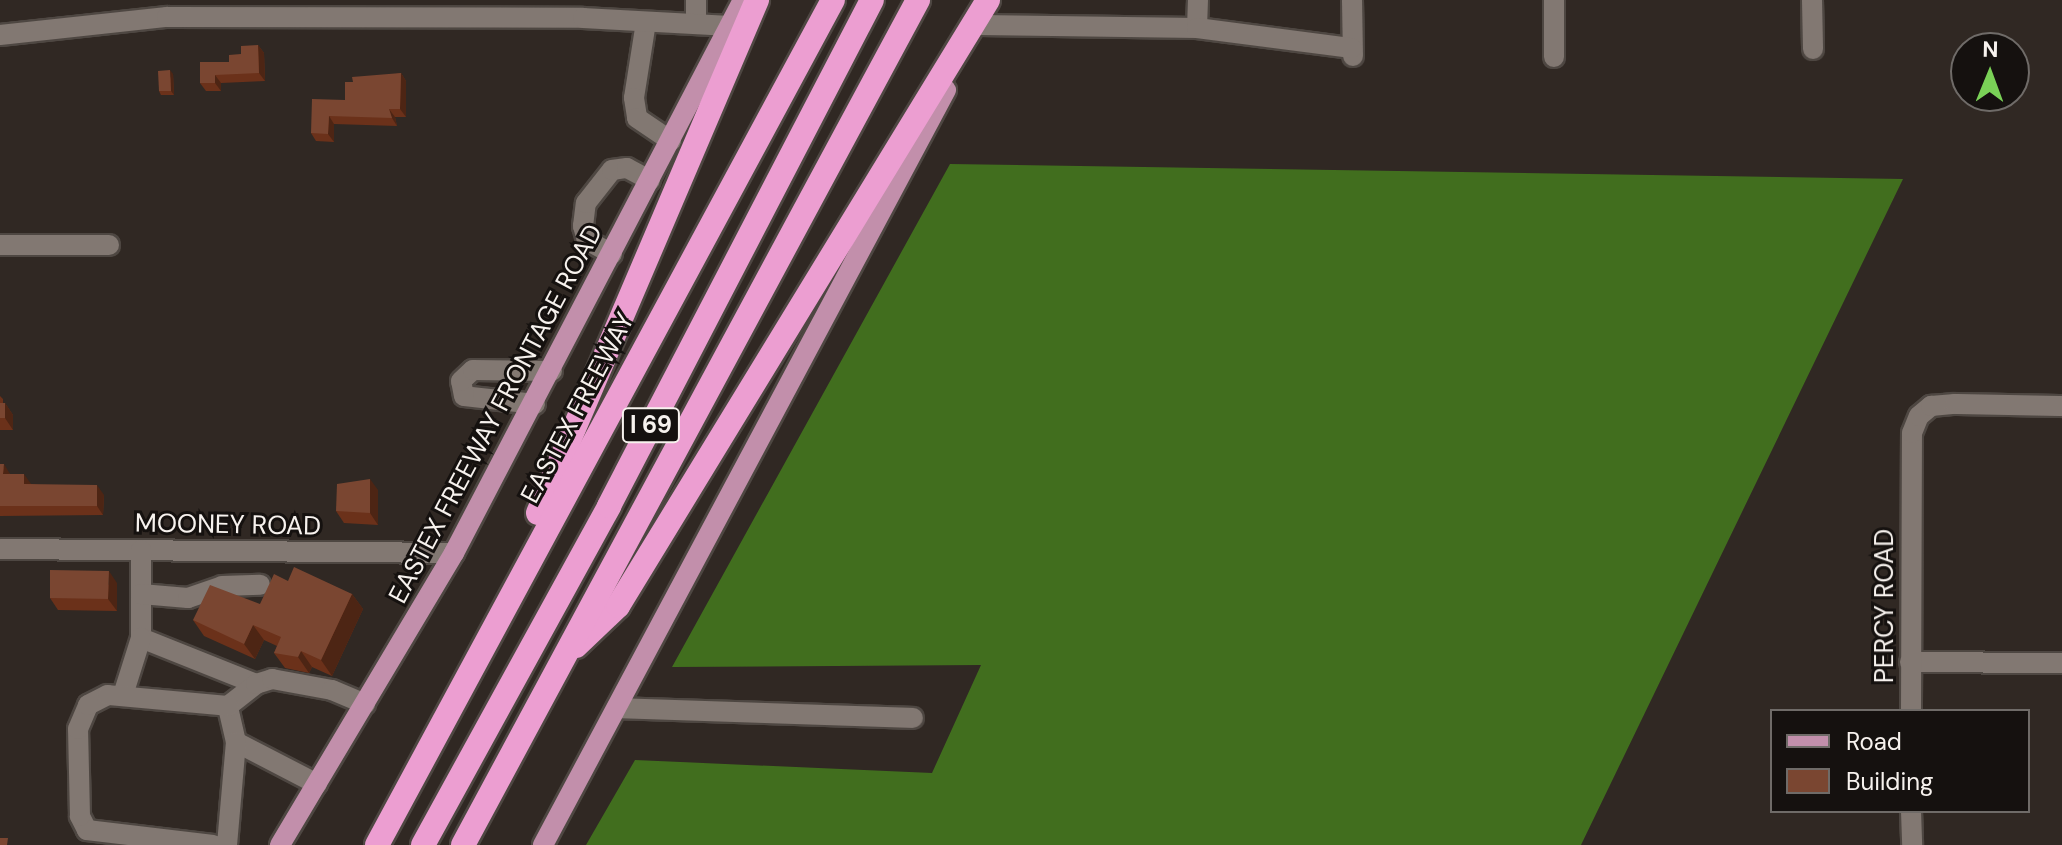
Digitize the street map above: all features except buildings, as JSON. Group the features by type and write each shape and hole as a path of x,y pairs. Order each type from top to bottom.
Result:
{"highway":[{"path":"438,736 605,362 757,0"},
{"name":"EASTEX FREEWAY","path":"377,845 438,736 669,295 833,0"},
{"name":"I 69","path":"423,845 609,506 872,0"},
{"name":"I 69","path":"463,845 559,661 758,304 918,0"},
{"path":"559,661 618,606 990,0"}],"main road":[{"name":"EASTEX FREEWAY FRONTAGE ROAD","path":"280,845 454,553 535,404 743,0"},
{"path":"543,845 980,25 990,0"}],"street":[{"path":"696,0 696,24"},
{"path":"1197,28 1198,0"},
{"path":"980,25 1197,28 1352,52 1352,0"},
{"path":"1554,0 1554,57"},
{"path":"1812,0 1813,49"},
{"path":"0,35 167,17 583,9 646,22 730,26"},
{"path":"646,22 634,98 637,118 671,141"},
{"path":"612,254 587,240 586,203 612,170 627,168 650,180"},
{"path":"0,245 109,245"},
{"path":"535,404 464,396 461,381 473,370 552,371"},
{"name":"PERCY ROAD","path":"1911,709 1912,433 1931,406 2062,406"},
{"name":"MOONEY ROAD","path":"0,549 454,553"},
{"path":"123,695 141,638 141,550"},
{"path":"141,594 188,598 250,585 240,551"},
{"path":"141,638 256,684"},
{"path":"1910,662 2062,663"},
{"path":"213,845 96,834 81,823 81,715 99,698 123,695 228,706 256,684 272,679 332,690 365,704"},
{"path":"227,845 236,742 228,706"},
{"path":"617,708 913,718"},
{"path":"236,742 317,784"},
{"path":"1911,813 1912,845"}],"green space":[{"path":"950,164 1903,179 1581,845 586,845 635,760 932,773 981,665 672,667"}]}
